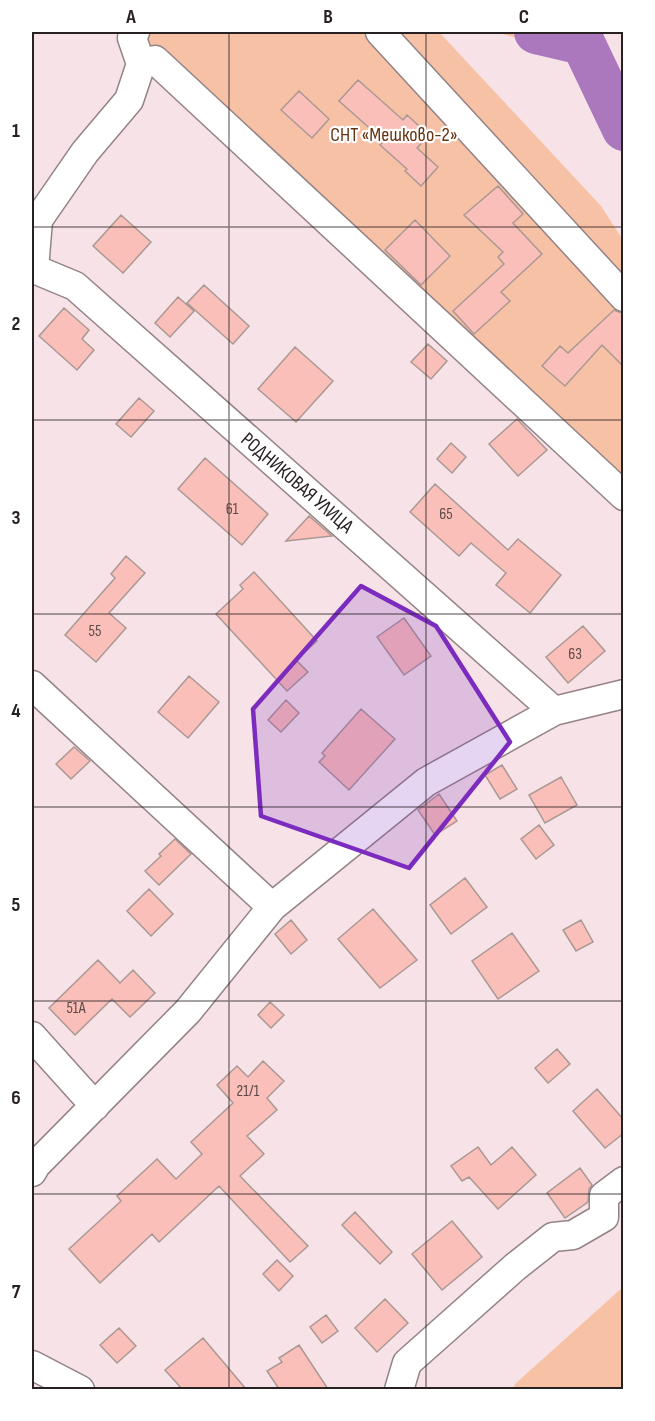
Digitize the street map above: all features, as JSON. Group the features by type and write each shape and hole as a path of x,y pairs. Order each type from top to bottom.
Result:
{"street":[{"path":"33,269 38,220 85,152 129,100 141,64 132,39 135,32"},
{"path":"380,32 624,297"},
{"path":"141,64 155,60 624,496"},
{"name":"РОДНИКОВАЯ УЛИЦА","path":"33,269 75,286 554,711"},
{"path":"32,685 272,907"},
{"path":"32,1172 36,1165 188,1011 272,907 426,782 554,711 624,694"},
{"path":"32,1036 95,1106"},
{"path":"399,1389 407,1363 515,1267 553,1237 573,1235 604,1216 604,1196 624,1181"},
{"path":"32,1365 80,1389"}],"highlighted area":[{"path":"361,586 436,626 510,742 409,868 261,816 253,709"}],"green space":[{"name":"СНТ «Мешково-2»","path":"133,32 439,32 601,206 623,240 623,494 241,131"},
{"path":"497,32 565,32 541,46"},
{"path":"623,1287 623,1389 513,1389 515,1384"}],"building":[{"path":"358,80 403,120 407,115 429,135 417,148 438,167 421,186 405,171 407,169 380,145 384,141 339,101"},
{"path":"299,91 329,119 312,138 281,110"},
{"path":"498,186 523,214 513,223 542,254 501,292 510,301 474,334 453,311 504,264 498,257 503,252 464,215"},
{"path":"121,215 151,242 123,273 93,246"},
{"path":"415,220 450,256 421,285 385,250"},
{"path":"204,285 249,326 233,344 187,303"},
{"path":"178,297 194,311 170,337 155,323"},
{"path":"64,308 89,330 82,339 94,350 77,370 39,336"},
{"path":"614,310 624,313 624,367 602,345 565,386 542,366 560,346 568,353"},
{"path":"428,344 447,361 431,379 411,362"},
{"path":"295,347 333,381 296,422 258,389"},
{"path":"139,398 154,411 131,437 116,424"},
{"path":"517,419 547,450 518,476 489,444"},
{"path":"451,443 466,457 452,473 437,459"},
{"path":"205,458 268,514 242,545 178,489"},
{"path":"435,484 508,550 518,539 561,575 530,613 496,585 506,573 471,543 459,556 410,512"},
{"path":"309,516 332,536 286,541"},
{"path":"126,556 145,573 109,613 126,628 96,662 65,635 115,578 111,574"},
{"path":"254,572 317,641 296,660 308,672 287,691 216,614 243,589 240,585"},
{"path":"404,618 431,656 404,675 377,637"},
{"path":"583,626 605,651 568,683 546,657"},
{"path":"189,676 219,702 188,738 158,712"},
{"path":"286,700 299,713 281,732 268,720"},
{"path":"361,709 395,739 349,790 319,762 325,756 322,753"},
{"path":"74,747 90,761 71,779 56,764"},
{"path":"502,765 517,789 500,799 485,775"},
{"path":"561,777 577,805 545,823 529,795"},
{"path":"439,794 457,821 435,835 418,810"},
{"path":"539,825 554,845 536,859 521,839"},
{"path":"175,839 191,854 159,885 145,871"},
{"path":"465,878 487,907 451,934 430,905"},
{"path":"149,889 173,914 151,936 127,911"},
{"path":"373,909 417,960 380,988 338,939"},
{"path":"291,920 307,940 291,954 275,934"},
{"path":"581,920 593,942 576,951 563,930"},
{"path":"512,933 539,971 498,999 472,961"},
{"path":"98,960 120,983 133,970 155,993 130,1017 112,999 75,1035 49,1008"},
{"path":"270,1002 284,1015 271,1028 258,1015"},
{"path":"557,1049 570,1064 548,1083 535,1068"},
{"path":"263,1061 284,1081 267,1098 277,1110 247,1136 264,1154 240,1176 308,1246 290,1262 219,1186 159,1242 152,1234 100,1283 69,1249 121,1201 117,1196 157,1159 176,1179 202,1154 191,1142 233,1103 217,1085 237,1066 248,1077"},
{"path":"597,1089 624,1120 624,1133 605,1148 573,1111"},
{"path":"478,1147 491,1165 512,1147 536,1175 498,1209 469,1177 462,1181 451,1166"},
{"path":"580,1168 592,1185 589,1189 588,1202 565,1218 547,1193"},
{"path":"355,1212 392,1252 380,1264 342,1225"},
{"path":"452,1221 482,1257 442,1290 412,1254"},
{"path":"277,1260 293,1276 279,1291 263,1274"},
{"path":"385,1299 408,1323 377,1352 355,1328"},
{"path":"326,1315 338,1331 322,1343 310,1327"},
{"path":"119,1328 136,1346 117,1363 100,1345"},
{"path":"203,1338 246,1389 182,1389 165,1370"},
{"path":"299,1345 328,1389 279,1389 267,1371 282,1362 279,1358"}],"waterway":[{"path":"536,32 583,43 624,129"}]}
